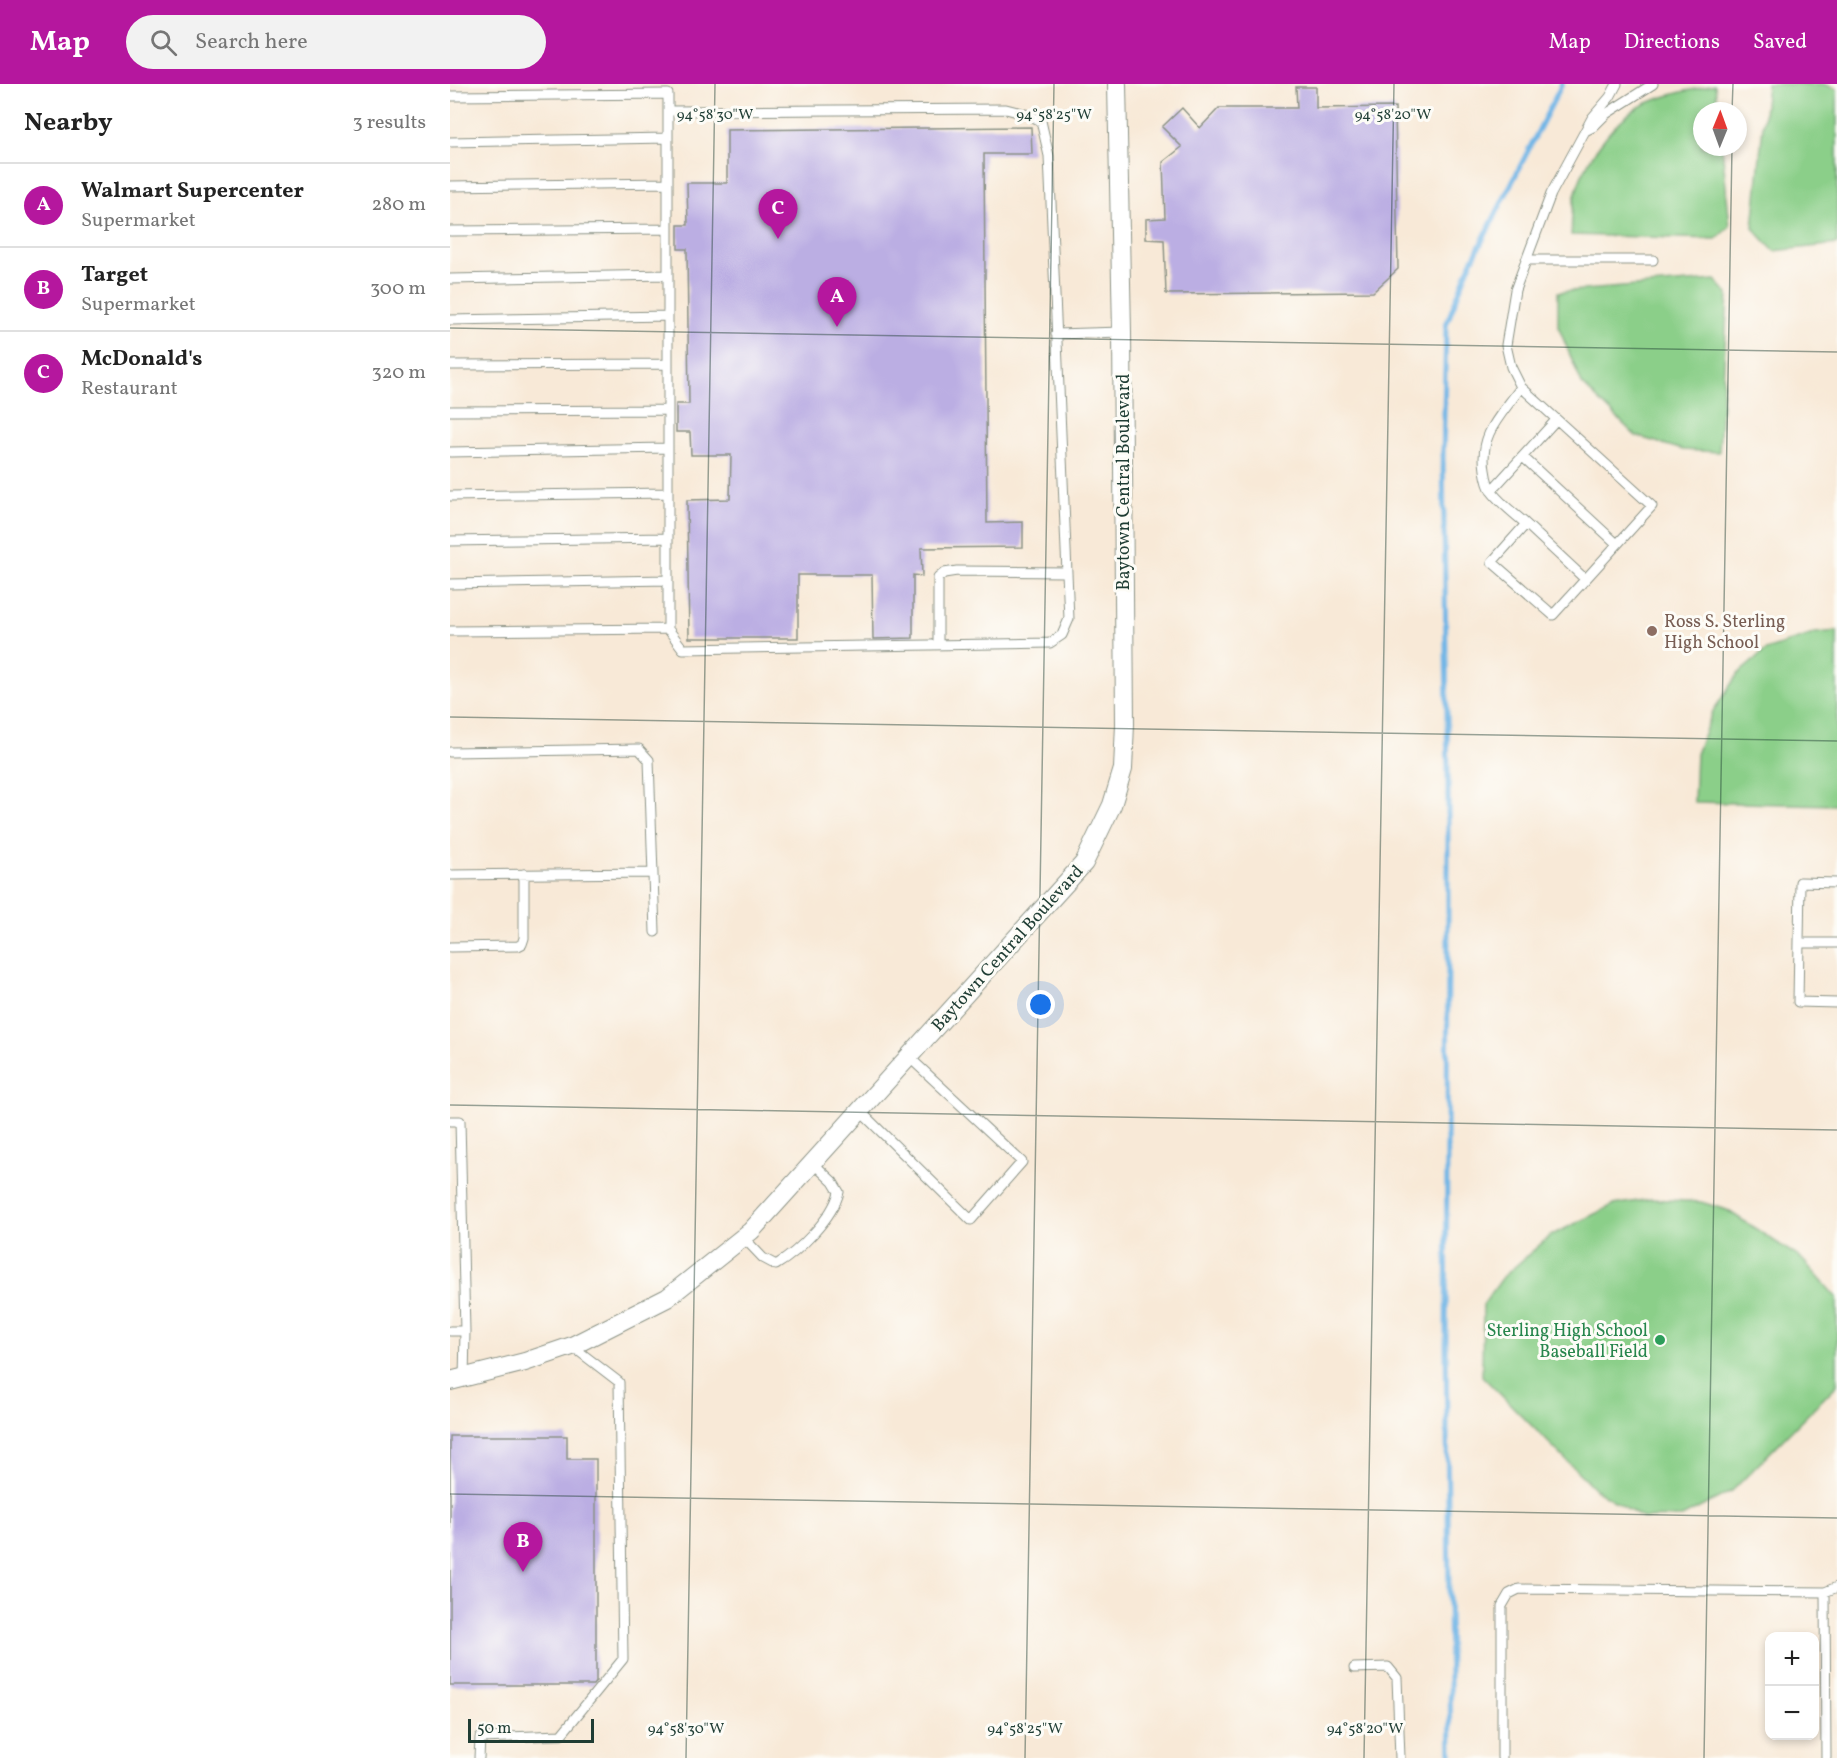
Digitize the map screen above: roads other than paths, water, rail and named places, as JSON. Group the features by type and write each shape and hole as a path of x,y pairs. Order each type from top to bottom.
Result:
{"street":[{"name":"Baytown Central Boulevard","path":"457,1380 525,1362 572,1346 667,1298 743,1237 813,1163 1084,863 1115,796 1123,769 1125,724 1122,332 1117,84"}],"lane":[{"path":"1526,524 1492,562 1553,615 1652,506 1521,387 1511,367 1506,345 1515,290 1551,194 1592,118 1610,97 1617,84"},
{"path":"1585,131 1593,127 1606,114 1653,84"},
{"path":"450,96 668,89 668,111 668,628 683,649 1050,643 1062,635 1069,619 1048,156 1041,121 1006,109 668,111"},
{"path":"450,142 668,138"},
{"path":"450,186 668,183"},
{"path":"450,231 668,228"},
{"path":"1526,260 1653,260"},
{"path":"450,279 668,275"},
{"path":"450,320 668,316"},
{"path":"1056,334 1122,332"},
{"path":"450,365 668,364"},
{"path":"1521,387 1484,442 1485,476 1491,491 1585,579"},
{"path":"450,411 668,411"},
{"path":"1491,491 1556,420"},
{"path":"450,452 668,448"},
{"path":"1523,457 1617,543"},
{"path":"450,496 668,492"},
{"path":"450,541 668,538"},
{"path":"938,645 938,578 944,573 957,571 1067,572"},
{"path":"450,584 668,580"},
{"path":"450,631 668,628"},
{"path":"450,752 639,749 644,752 649,760 655,932"},
{"path":"450,875 653,873"},
{"path":"450,947 518,946 522,944 524,938 524,874"},
{"path":"1837,883 1800,882 1798,1002 1837,1003"},
{"path":"1799,943 1837,943"},
{"path":"860,1111 971,1220 1022,1162 909,1057"},
{"path":"450,1121 459,1121 465,1331 457,1380"},
{"path":"743,1237 763,1258 776,1264 787,1258 829,1216 840,1192 813,1163"},
{"path":"450,1331 465,1331"},
{"path":"479,1758 480,1738 561,1735 623,1659 619,1382 572,1346"},
{"path":"1502,1758 1502,1606 1509,1594 1519,1589 1825,1592 1837,1587"},
{"path":"1825,1592 1826,1758"},
{"path":"1354,1668 1388,1667 1397,1678 1400,1758"}],"waterway":[{"path":"1451,1758 1446,1346 1448,778 1443,459 1446,325 1468,269 1562,84"}],"place":[{"name":"McDonald's","path":"778,239"},
{"name":"Walmart Supercenter","path":"837,327"},
{"name":"Ross S. Sterling High School","path":"1652,631"},
{"name":"Sterling High School Baseball Field","path":"1660,1340"},
{"name":"Target","path":"523,1572"}]}
